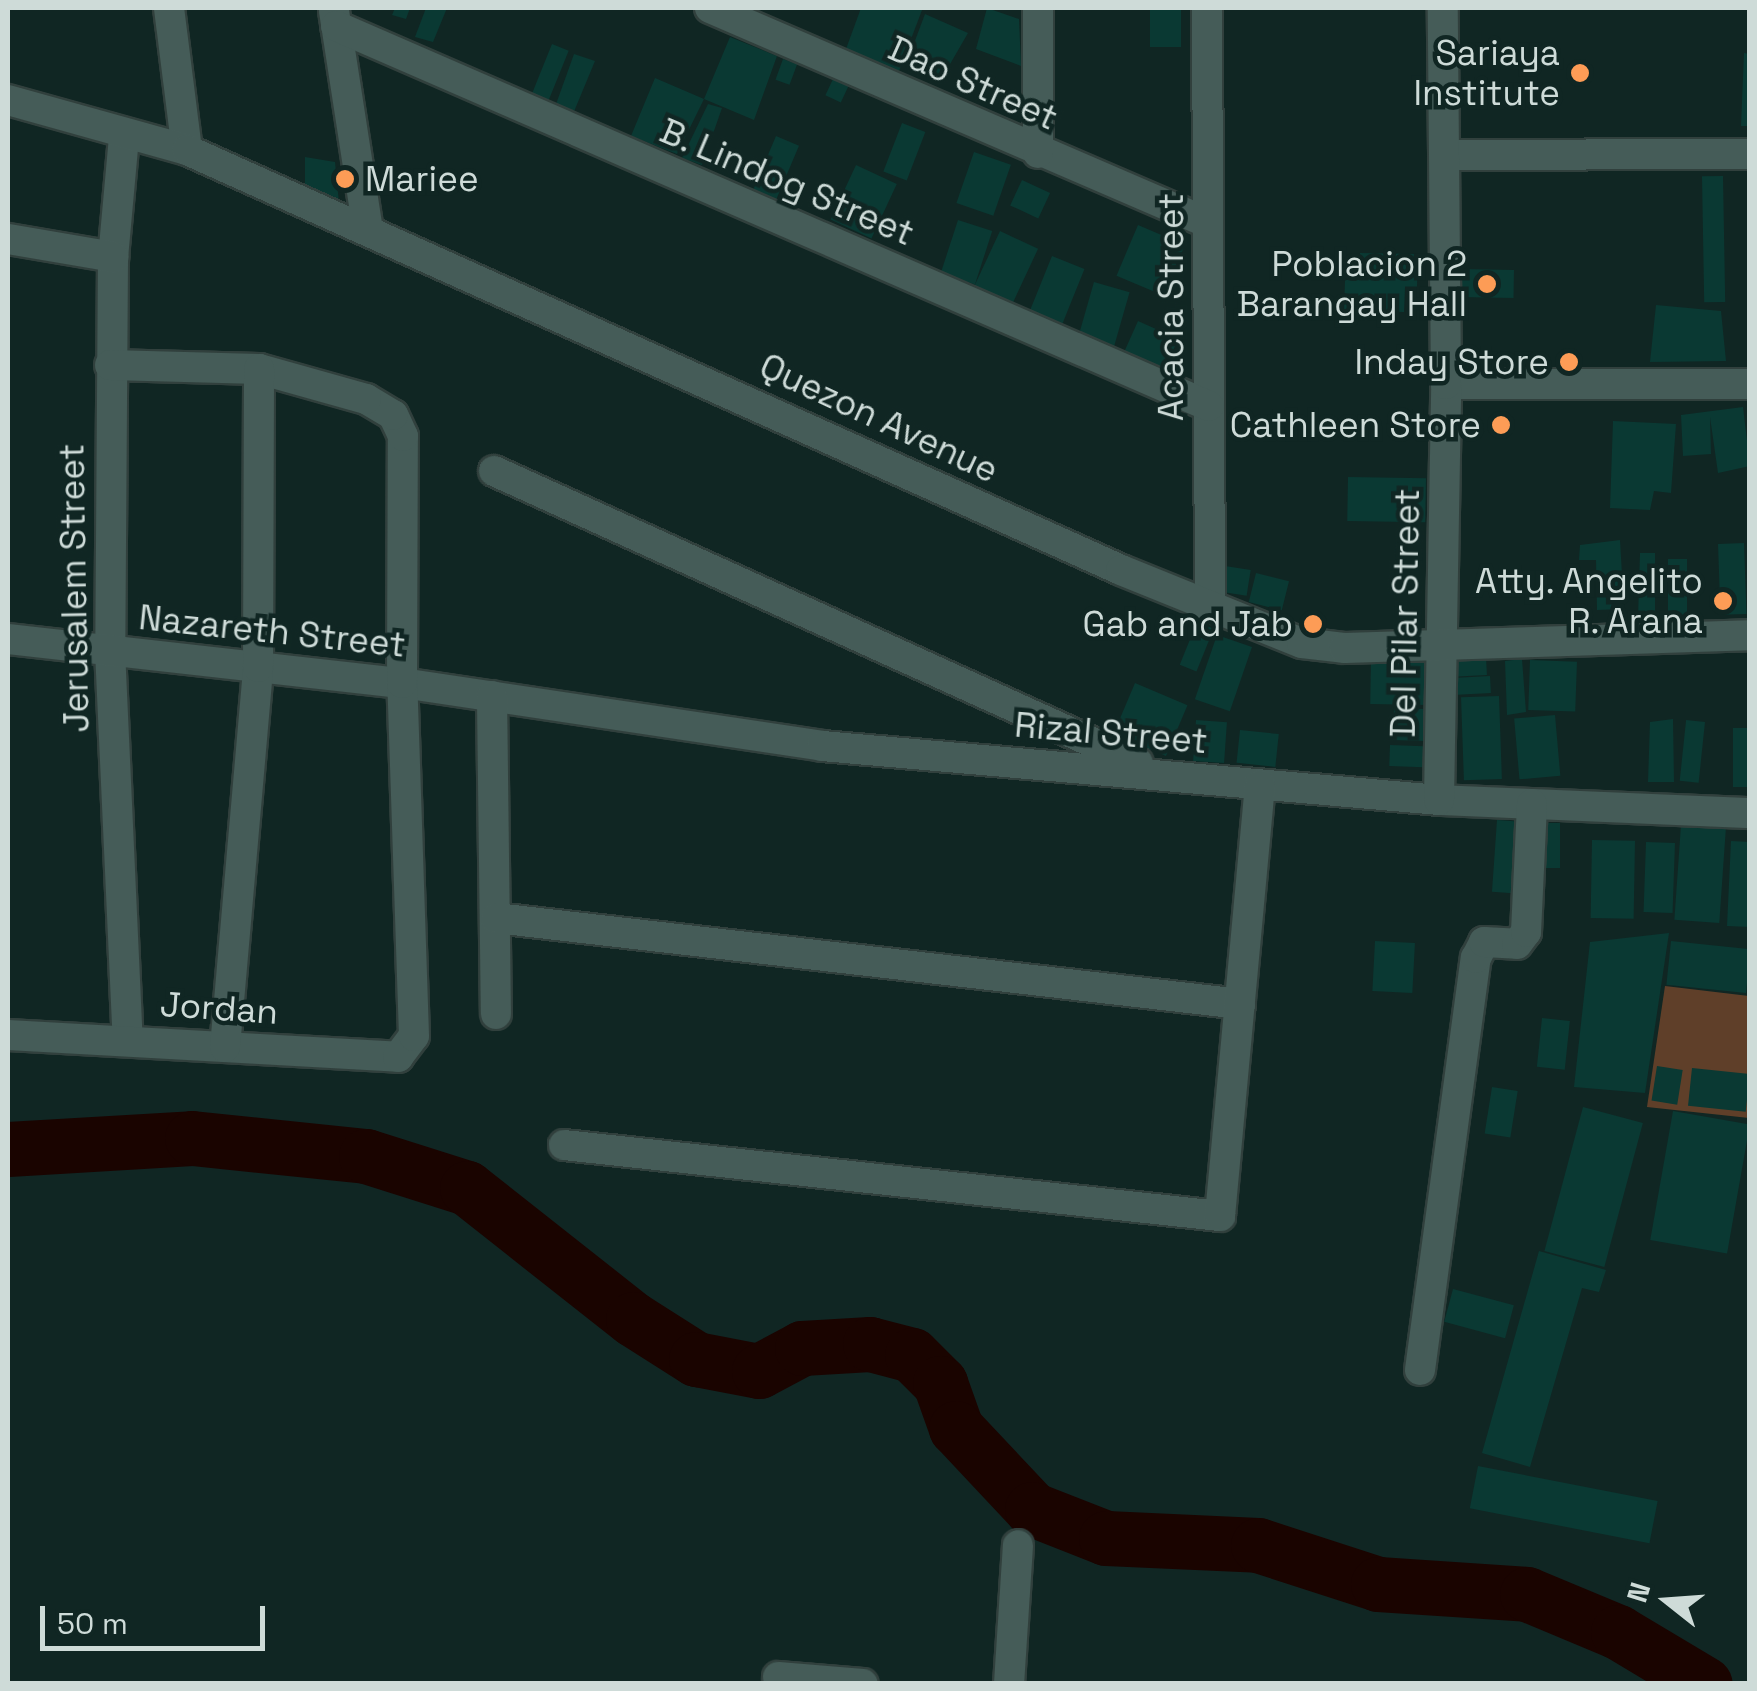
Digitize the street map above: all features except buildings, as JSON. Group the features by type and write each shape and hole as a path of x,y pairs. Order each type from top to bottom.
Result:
{"street":[{"path":"169,8 186,150"},
{"name":"Dao Street","path":"710,8 1208,224"},
{"path":"1038,8 1038,153"},
{"name":"Acacia Street","path":"1207,8 1210,606"},
{"name":"Del Pilar Street","path":"1439,800 1446,384 1443,8"},
{"path":"335,17 368,230"},
{"name":"B. Lindog Street","path":"335,17 1209,406"},
{"name":"Quezon Avenue","path":"8,100 124,136 186,150 1210,606 1302,643 1442,644 1750,634"},
{"name":"Jerusalem Street","path":"124,136 112,257 110,650 128,1038"},
{"path":"1445,156 1750,154"},
{"path":"8,239 112,257"},
{"path":"110,365 259,370 366,399 393,415 398,426 402,683"},
{"path":"224,1046 258,666 259,370"},
{"path":"1446,384 1750,384"},
{"path":"494,471 1159,773"},
{"name":"Nazareth Street","path":"8,638 480,694"},
{"name":"Jordan","path":"8,1035 128,1038 398,1057 414,1036 402,683"},
{"path":"480,694 496,918 496,1014"},
{"name":"Rizal Street","path":"480,694 822,746 1439,800 1750,813"},
{"path":"564,1145 1220,1216 1260,786"},
{"path":"1420,1370 1476,958 1484,942 1517,944 1526,932 1532,804"},
{"path":"496,918 1240,1004"},
{"path":"1009,1684 1018,1545"},
{"path":"778,1677 863,1684"}],"shaded area":[{"path":"1665,986 1749,996 1749,1118 1647,1107"}],"waterway":[{"path":"8,1149 192,1138 366,1156 467,1188 633,1319 696,1359 759,1371 802,1348 870,1344 912,1355 940,1383 956,1428 1032,1509 1106,1538 1258,1545 1378,1584 1527,1594 1618,1632 1705,1684"}],"place":[{"name":"Sariaya Institute","path":"1580,73"},
{"name":"Mariee","path":"345,179"},
{"name":"Poblacion 2 Barangay Hall","path":"1487,284"},
{"name":"Inday Store","path":"1569,362"},
{"name":"Cathleen Store","path":"1501,425"},
{"name":"Atty. Angelito R. Arana","path":"1723,601"},
{"name":"Gab and Jab","path":"1313,624"}]}
